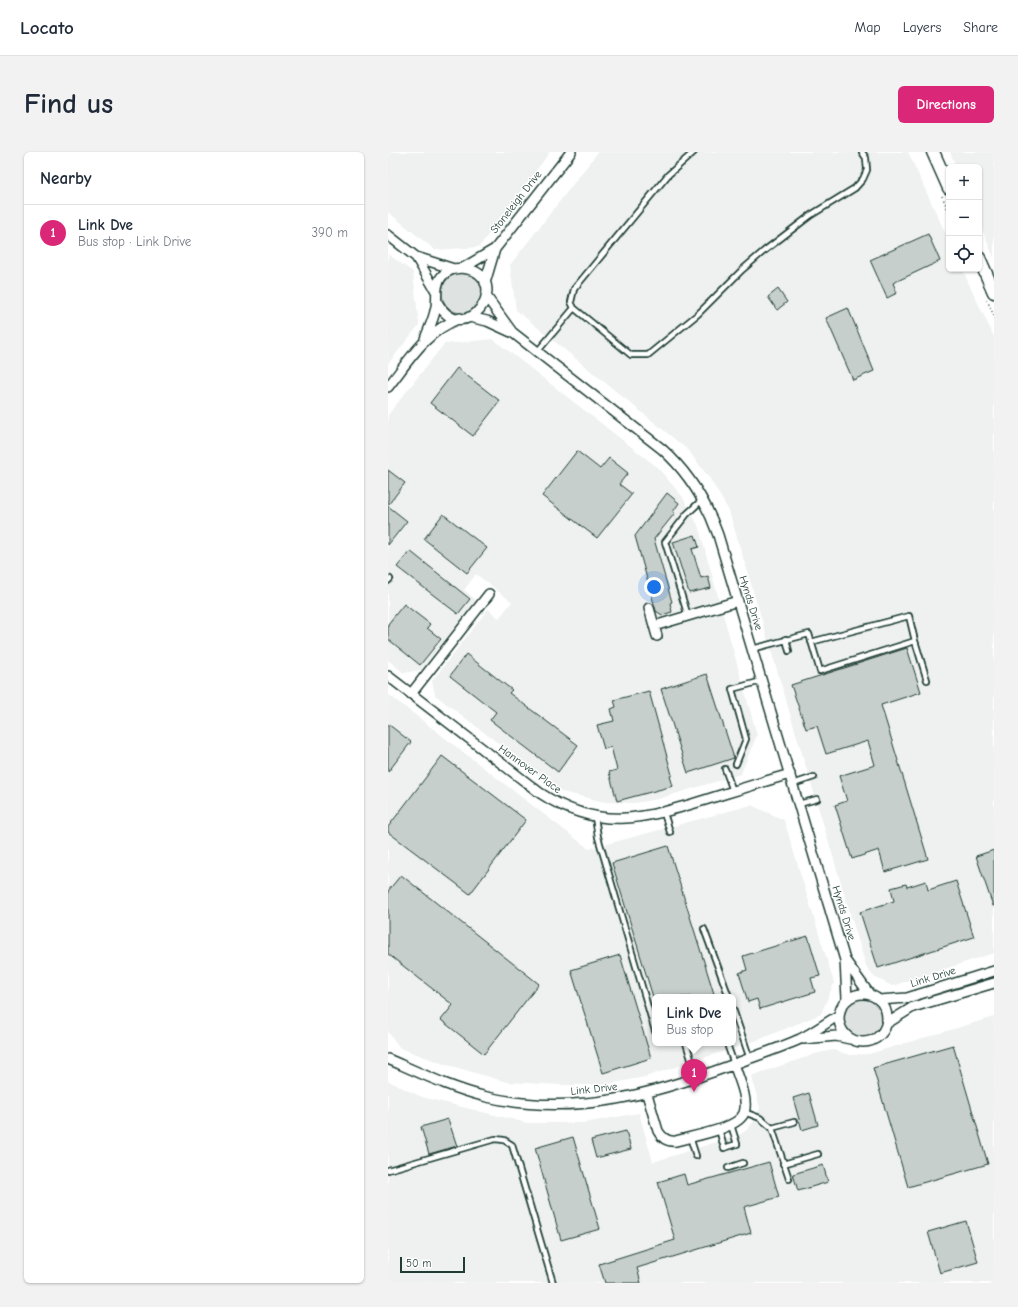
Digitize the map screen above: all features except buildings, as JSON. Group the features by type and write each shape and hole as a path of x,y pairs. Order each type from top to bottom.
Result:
{"main road":[{"path":"933,152 946,181"},
{"path":"982,265 994,292"}],"street":[{"name":"Stoneleigh Drive","path":"463,268 494,249 571,152"},
{"path":"388,235 416,257 454,269"},
{"name":"Stoneleigh Drive","path":"485,284 494,249"},
{"path":"416,257 436,291 437,302 425,340"},
{"path":"388,387 425,340 445,325 460,318 470,317 481,309 486,296 485,284 476,273 463,268 454,269 443,275 436,291"},
{"name":"Hynds Drive","path":"486,296 512,332"},
{"path":"437,302 446,313 460,318"},
{"name":"Hynds Drive","path":"470,317 487,321 512,332 672,458 692,481 703,499 718,534 845,960 847,999"},
{"path":"411,694 489,594"},
{"path":"654,626 738,601"},
{"path":"649,608 658,636"},
{"name":"Hannover Place","path":"388,676 540,793 565,807 595,817 632,818 664,813 790,774"},
{"name":"Hynds Drive","path":"845,960 870,995"},
{"name":"Link Drive","path":"879,1000 907,998 994,971"},
{"path":"886,1024 913,1008 992,985"},
{"path":"858,994 870,995 879,1000 886,1013 886,1024 880,1035 873,1040 864,1042 852,1040 844,1034 840,1028 838,1015 841,1006 847,999 858,994"},
{"name":"Link Drive","path":"388,1059 462,1090 504,1101 538,1104 571,1104 617,1100 647,1094 750,1059 800,1039 838,1015"},
{"name":"Link Drive","path":"800,1039 836,1036 852,1040"},
{"path":"647,1094 661,1136 673,1142 731,1125 738,1120 744,1112 743,1092 734,1064"}],"lane":[{"path":"694,152 668,175 574,289 571,302 574,308 631,355 648,355 698,314 742,270 764,251 811,215 855,188 863,180 867,170 866,158 862,152"},
{"path":"537,352 574,308"},
{"path":"688,616 665,542 687,514 703,499"},
{"path":"812,642 909,616 927,680"},
{"path":"752,649 809,634 820,671 915,641"},
{"path":"786,639 789,651"},
{"path":"736,764 746,739 732,690 762,681"},
{"path":"725,770 733,791"},
{"path":"793,784 814,777"},
{"path":"799,804 817,799"},
{"path":"664,813 670,832"},
{"path":"595,817 598,837 652,1021"},
{"path":"704,930 728,994"},
{"path":"736,1018 750,1059"},
{"path":"687,1046 697,1078"},
{"path":"728,1047 734,1064"},
{"path":"744,1112 760,1118 772,1128 789,1179"},
{"path":"772,1128 794,1122"},
{"path":"718,1129 724,1148 737,1144 731,1125"},
{"path":"690,1137 696,1156"},
{"path":"388,1170 496,1139 504,1140 512,1144 553,1283"},
{"path":"783,1164 818,1154"},
{"path":"728,1168 743,1163"}],"shaded area":[{"path":"388,152 550,152 479,247 435,250 388,212"},
{"path":"598,152 908,152 946,234 946,272 963,272 994,337 994,953 892,986 874,977 866,966 729,511 710,479 688,450 516,310 510,265"},
{"path":"950,152 994,152 994,258 982,229 982,164 955,164"},
{"path":"388,254 413,272 419,325 388,364"},
{"path":"458,273 466,273 473,276 479,282 482,293 479,304 473,310 466,313 458,313 451,310 445,304 442,297 442,289 445,282 451,276"},
{"path":"493,339 657,467 682,496 698,525 757,735 741,774 658,799 635,803 605,802 562,792 435,695 432,681 488,609 499,618 512,602 476,574 464,590 476,600 421,670 404,673 388,660 388,415 444,344"},
{"path":"388,694 589,849 751,805 784,820 834,983 821,1014 758,1040 645,1077 603,1085 560,1085 507,1082 444,1064 400,1048 388,1032"},
{"path":"859,999 867,999 877,1004 881,1011 881,1025 877,1032 867,1037 859,1037 849,1032 847,1029 844,1022 844,1014 849,1004 852,1002"},
{"path":"994,1017 994,1283 388,1283 388,1081 422,1097 527,1123 584,1123 639,1113 653,1162 739,1135 747,1130 754,1121 760,1108 751,1076 818,1053 833,1050 850,1055 869,1054"}],"place":[{"name":"Link Dve","path":"694,1092"}]}
